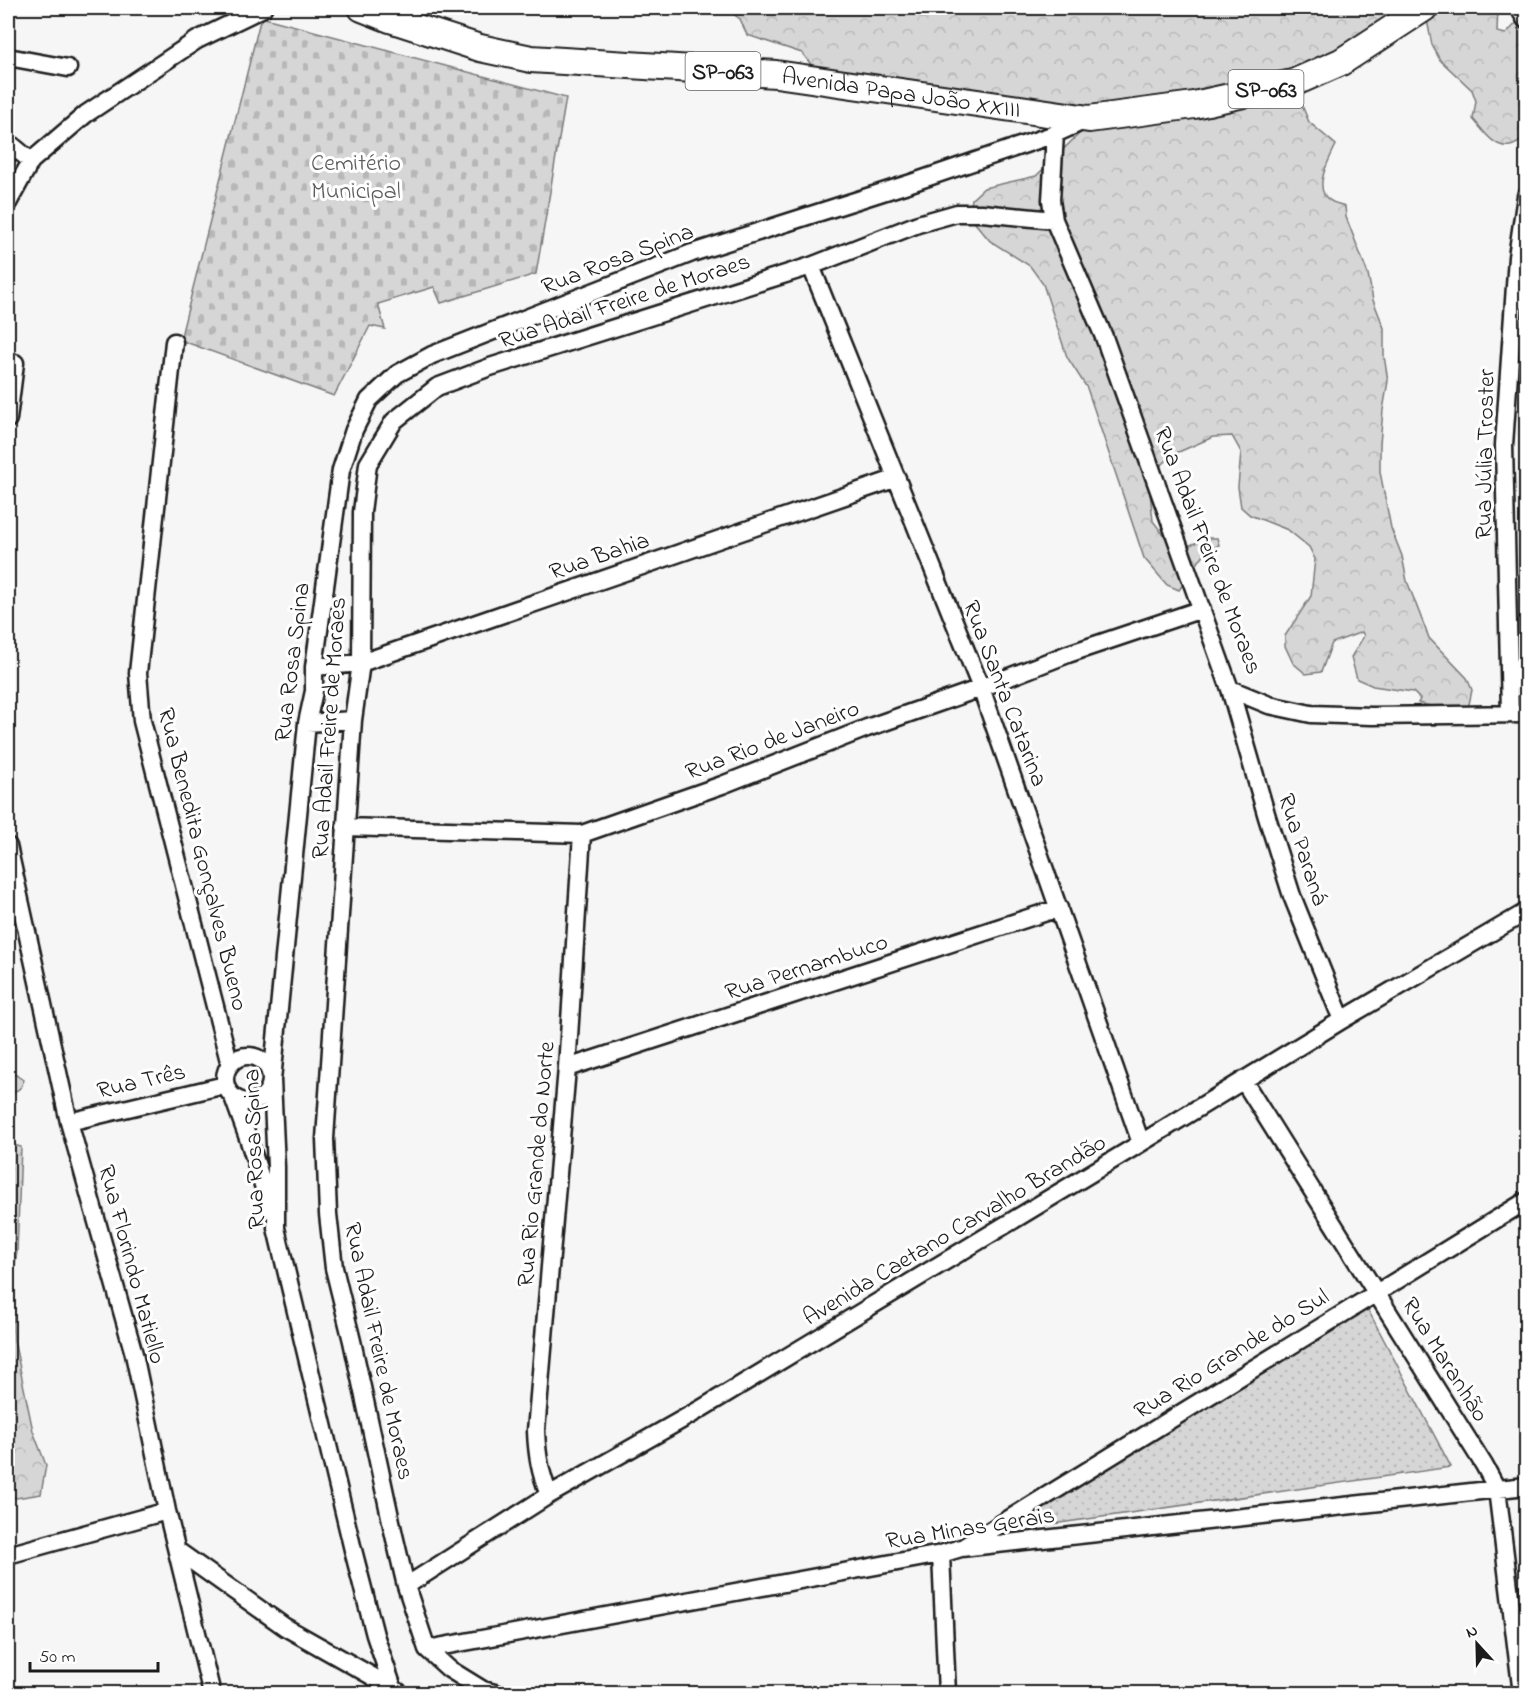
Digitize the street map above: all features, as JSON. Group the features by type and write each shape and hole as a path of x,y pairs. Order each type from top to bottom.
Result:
{"main road":[{"name":"Avenida Papa João XXIII","path":"362,8 480,48 531,59 777,74 1089,119 1194,105 1293,83 1341,62 1424,8"}],"street":[{"path":"8,203 31,161 86,114 197,40 263,8"},
{"path":"1519,8 1527,20"},
{"path":"8,57 68,68"},
{"name":"Rua Rosa Spina","path":"397,1690 375,1635 276,1228 272,1080 307,723 314,691 314,667 341,470 354,430 369,400 397,374 432,355 692,253 911,183 1055,134 1089,119"},
{"name":"Rua Adail Freire de Moraes","path":"1055,134 1051,200 1054,220 1104,337 1230,689 1269,705 1311,714 1372,717 1518,714"},
{"path":"8,142 31,161"},
{"name":"Rua Júlia Troster","path":"1518,714 1504,445 1517,257 1527,196"},
{"name":"Rua Adail Freire de Moraes","path":"498,1694 483,1690 449,1669 427,1649 406,1586 394,1535 334,1268 328,1214 325,1139 353,720 361,663 362,512 368,464 394,421 437,387 490,367 811,266 918,224 957,213 1054,220"},
{"name":"Rua Santa Catarina","path":"811,266 981,688 1141,1143"},
{"name":"Rua Benedita Gonçalves Bueno","path":"174,342 138,673 142,722 230,1065"},
{"path":"8,419 15,363"},
{"name":"Rua Bahia","path":"314,667 361,663 897,478"},
{"name":"Rua Rio de Janeiro","path":"345,827 582,834 722,785 867,728 981,688 1068,654 1202,609"},
{"name":"Rua Paraná","path":"1230,689 1292,896 1342,1020"},
{"path":"307,723 353,720"},
{"name":"Rua Rio Grande do Norte","path":"549,1495 539,1464 536,1431 567,1068 582,834"},
{"name":"Rua Florindo Matiello","path":"8,846 13,901 69,1122 134,1354 166,1511 178,1551 212,1694"},
{"name":"Rua Pernambuco","path":"567,1068 1059,908"},
{"name":"Avenida Caetano Carvalho Brandão","path":"406,1586 549,1495 699,1410 1342,1020 1527,912"},
{"path":"229,1091 245,1102 258,1100 268,1092 272,1080 270,1068 262,1060 251,1056 239,1058 230,1065 225,1074 229,1091 249,1141 276,1228"},
{"name":"Rua Maranhão","path":"1243,1080 1497,1489 1522,1694"},
{"name":"Rua Três","path":"69,1122 229,1091"},
{"name":"Rua Rio Grande do Sul","path":"961,1548 1527,1201"},
{"name":"Rua Minas Gerais","path":"427,1649 941,1554 961,1548 1527,1486"},
{"path":"8,1555 166,1511"},
{"path":"178,1551 285,1627 397,1690"},
{"path":"941,1554 947,1694"}],"green space":[{"path":"725,8 1498,8 1497,32 1506,34 1526,15 1526,136 1514,145 1504,146 1494,141 1473,119 1476,101 1472,90 1440,60 1432,45 1427,20 1303,86 1301,103 1309,122 1336,145 1323,174 1322,190 1331,201 1345,206 1346,217 1368,274 1373,300 1384,328 1384,356 1388,381 1380,444 1380,472 1391,528 1402,556 1407,581 1429,638 1467,678 1472,690 1468,709 1418,703 1420,699 1413,692 1373,686 1357,679 1351,657 1364,636 1362,632 1332,643 1321,672 1306,674 1293,663 1285,646 1285,636 1311,596 1315,559 1309,547 1288,530 1250,515 1241,507 1238,487 1241,452 1232,436 1213,437 1174,454 1155,471 1149,483 1153,521 1176,551 1207,538 1217,538 1219,545 1204,554 1179,590 1167,585 1144,558 1087,388 1067,357 1043,284 1030,266 990,241 975,223 970,211 972,199 984,188 1036,176 1086,127 821,77 802,53 747,35 740,19"},
{"name":"Cemitério Municipal","path":"261,17 566,98 536,274 441,303 434,287 378,304 385,329 370,326 334,396 180,340"},
{"path":"8,1070 24,1080 21,1087 8,1098"},
{"path":"8,1138 14,1145 21,1147 17,1252 12,1281 14,1340 33,1431 46,1465 41,1494 16,1498 8,1494"},
{"path":"1365,1304 1451,1467 997,1532"}]}
